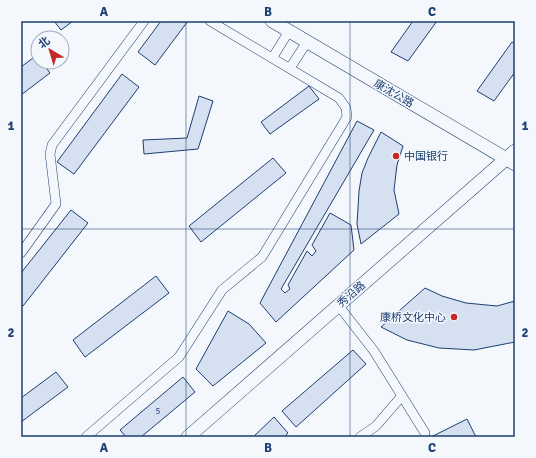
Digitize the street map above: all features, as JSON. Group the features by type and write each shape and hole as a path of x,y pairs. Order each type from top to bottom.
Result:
{"main road":[{"name":"康沈公路","path":"272,21 512,158"},
{"name":"秀沿路","path":"188,437 338,305 512,158"}],"street":[{"path":"21,252 56,204 50,154 52,145 144,21"},
{"path":"86,437 179,357 222,290 262,257 347,117 346,108 339,98 273,57 210,21"},
{"path":"273,57 289,32"},
{"path":"290,68 307,42"},
{"path":"338,305 374,350 401,397 425,433"},
{"path":"360,437 376,426 401,397"}],"building":[{"path":"54,21 73,21 61,30"},
{"path":"161,21 188,21 155,65 138,52"},
{"path":"413,21 437,21 408,61 391,52"},
{"path":"512,42 515,44 515,72 494,101 477,91"},
{"path":"30,60 30,70 48,70 50,73 21,95 21,67"},
{"path":"122,74 139,87 74,174 57,162"},
{"path":"309,86 319,99 270,134 261,122"},
{"path":"199,96 213,101 198,149 144,154 143,140 187,138"},
{"path":"357,121 374,130 281,289 285,293 290,289 288,285 307,251 312,256 316,251 312,245 330,213 351,225 354,250 276,322 260,303"},
{"path":"381,132 403,146 397,165 394,190 399,214 361,244 357,224 359,191 362,173"},
{"path":"273,158 286,173 201,242 189,226"},
{"path":"71,210 88,223 23,306 21,305 21,273"},
{"path":"156,276 169,293 85,357 73,340"},
{"name":"康桥文化中心","path":"425,288 442,296 466,303 497,306 515,301 515,342 474,350 439,348 407,340 381,327"},
{"path":"228,311 249,324 266,343 213,386 196,369"},
{"path":"353,350 366,364 296,427 282,411"},
{"path":"56,372 68,387 21,422 21,398"},
{"path":"183,377 195,392 141,437 126,437 120,430"},
{"path":"274,417 288,433 284,437 253,437"},
{"path":"467,419 476,437 431,437"}],"place":[{"name":"中国银行","path":"396,156"},
{"name":"康桥文化中心","path":"454,317"}]}
